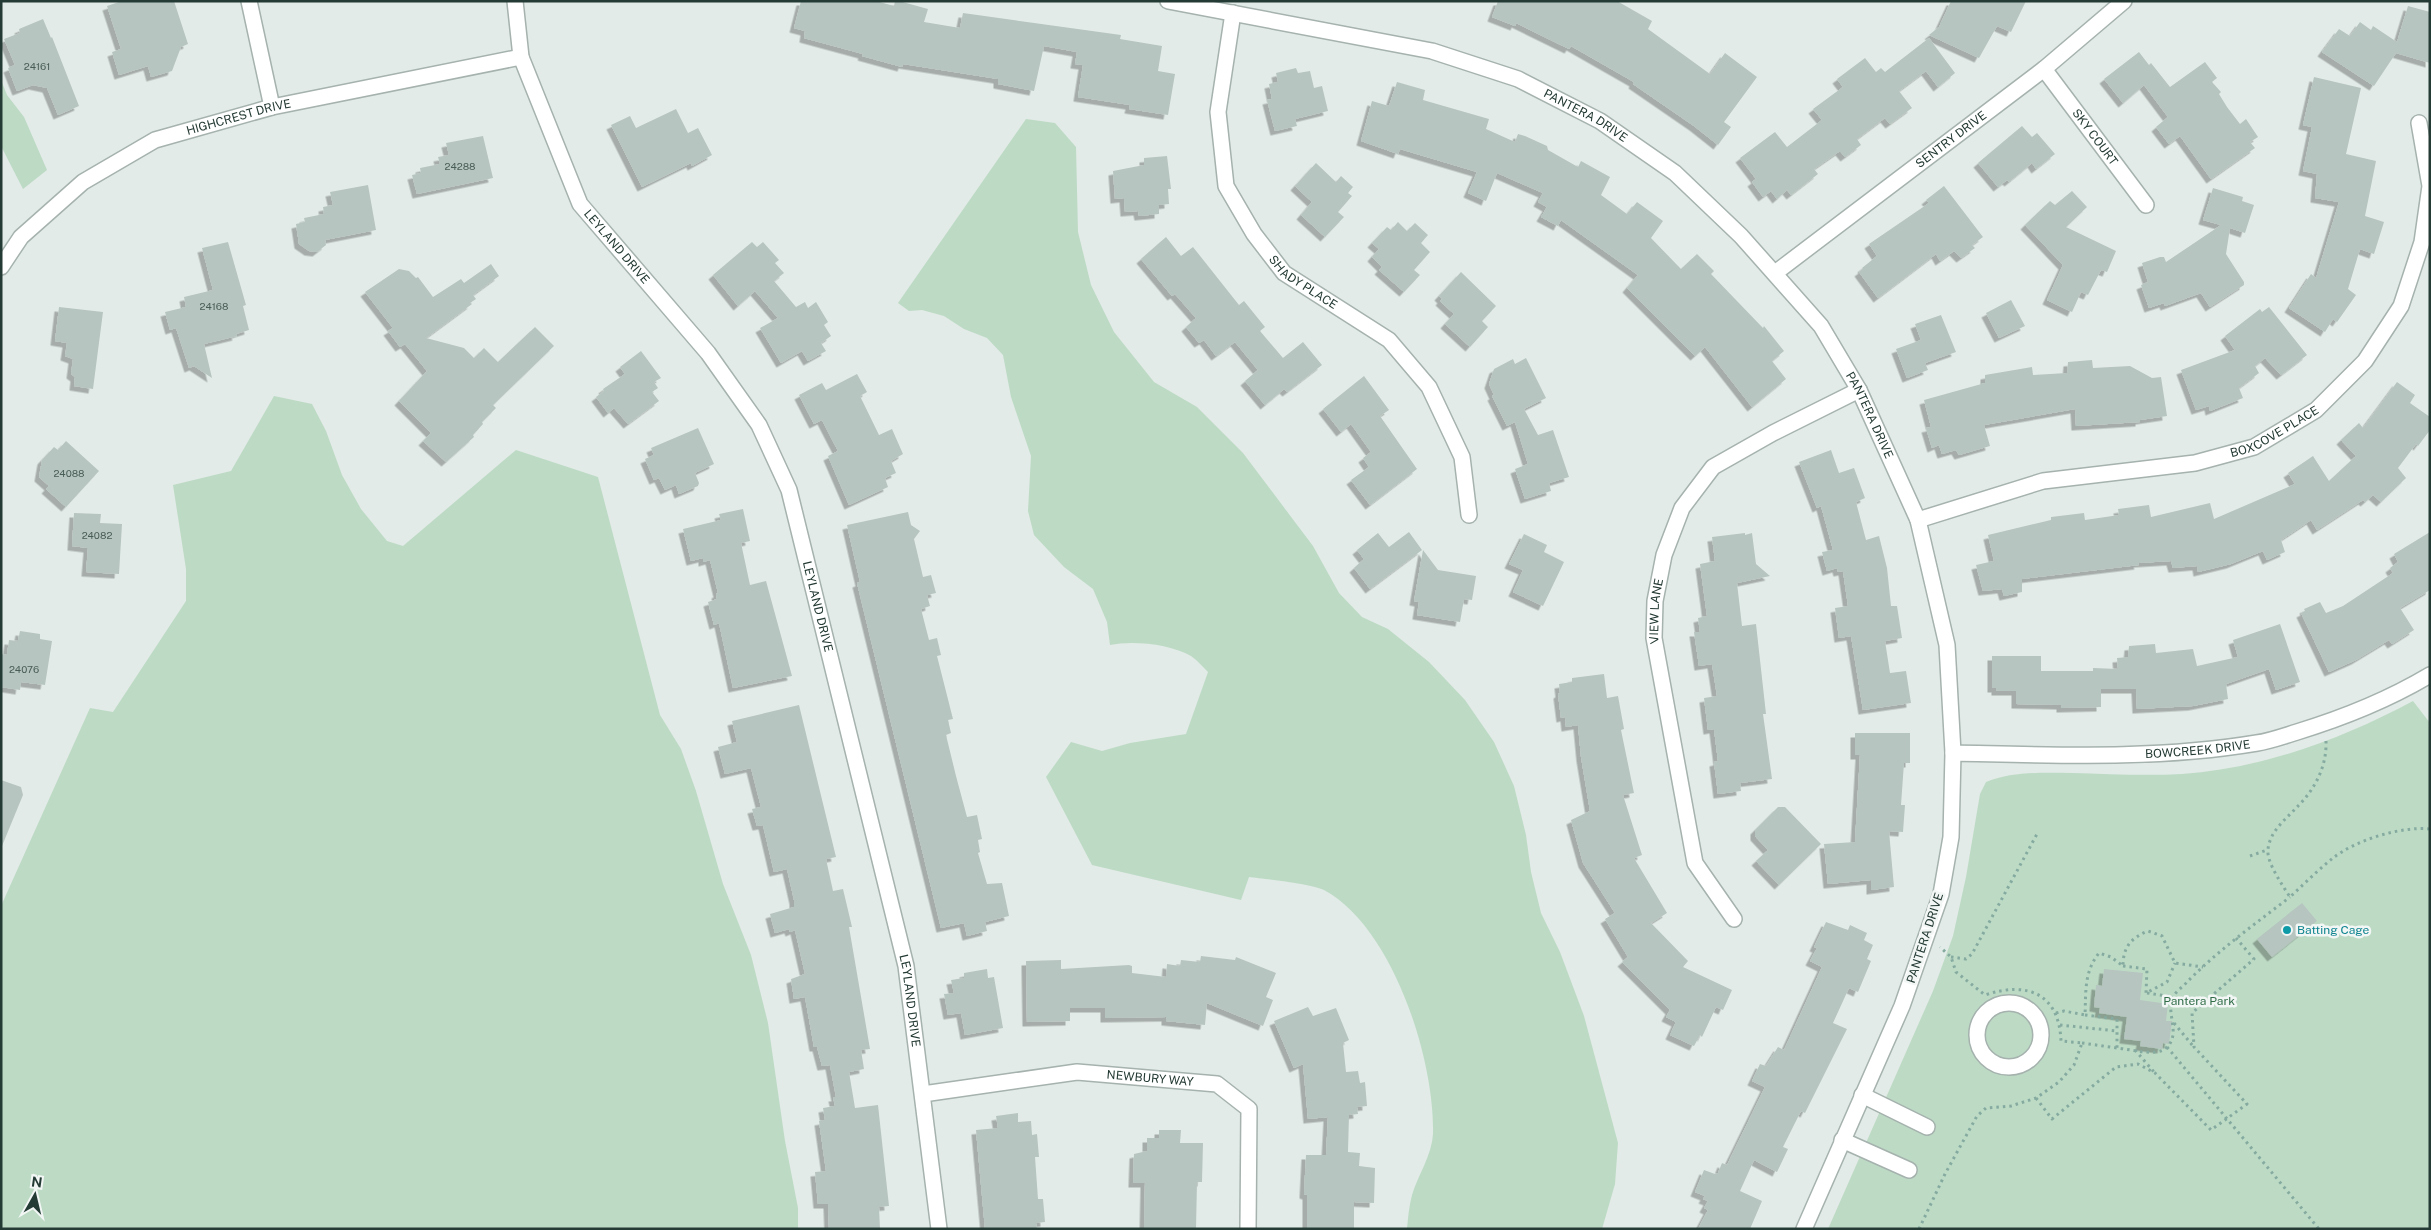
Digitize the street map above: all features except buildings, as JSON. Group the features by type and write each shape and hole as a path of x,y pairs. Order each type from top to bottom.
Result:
{"street":[{"path":"249,1 272,107"},
{"name":"LEYLAND DRIVE","path":"515,1 521,57 580,204 708,353 759,424 789,490 906,966 940,1229"},
{"name":"PANTERA DRIVE","path":"1168,1 1432,51 1518,79 1600,121 1675,173 1741,236 1821,326 1859,390 1918,520 1947,646 1953,753 1950,837 1941,894 1927,939 1902,1006 1804,1229"},
{"name":"SENTRY DRIVE","path":"1775,273 2044,68 2124,1"},
{"name":"SHADY PLACE","path":"1233,13 1218,112 1226,186 1254,234 1284,273 1389,340 1429,387 1462,457 1469,515"},
{"name":"HIGHCREST DRIVE","path":"1,267 21,236 83,182 155,140 272,107 521,57"},
{"name":"SKY COURT","path":"2044,68 2146,206"},
{"name":"BOXCOVE PLACE","path":"1918,520 2043,481 2195,463 2254,447 2316,410 2365,361 2401,306 2422,242 2430,186 2418,123"},
{"name":"VIEW LANE","path":"1734,919 1695,862 1654,638 1655,601 1664,555 1682,508 1714,466 1773,433 1859,390"},
{"name":"BOWCREEK DRIVE","path":"1953,753 2089,756 2173,754 2259,743 2325,723 2407,689 2430,676"},
{"path":"2005,1002 2016,1003 2027,1008 2035,1015 2042,1034 2036,1053 2020,1065 2010,1067 2000,1066 1983,1054 1978,1044 1976,1033 1979,1022 1985,1012 2005,1002"},
{"name":"NEWBURY WAY","path":"923,1094 1077,1072 1217,1084 1249,1109 1248,1229"},
{"path":"1862,1095 1927,1127"},
{"path":"1842,1140 1910,1170"}],"path":[{"path":"2290,897 2277,877 2267,850 2272,834 2305,799 2322,770 2326,755 2325,723"},
{"path":"2135,1049 2155,1073 2211,1130 2228,1119 2247,1104 2174,1023 2171,1014 2173,997 2236,938 2290,897 2335,856 2372,838 2407,830 2430,829"},
{"path":"1951,958 1966,959 1972,954 2037,834"},
{"path":"2250,856 2267,850"},
{"path":"2123,966 2126,947 2137,936 2148,931 2162,936 2175,963 2167,982 2146,993"},
{"path":"2194,1047 2192,1013 2254,959 2236,938"},
{"path":"1927,939 1951,958 1956,972 1985,995 2004,989 2026,990 2044,998 2056,1013 2060,1025 2061,1041 2160,1051 2167,1047 2172,1039 2174,1023"},
{"path":"2085,1014 2086,976 2091,964 2099,953 2111,957 2123,966 2147,969 2146,993"},
{"path":"2175,963 2203,967"},
{"path":"2146,993 2173,997"},
{"path":"2056,1013 2064,1011 2117,1019 2117,1048"},
{"path":"2060,1025 2117,1031"},
{"path":"1919,1229 1945,1174 1977,1116 1986,1108 2011,1106 2036,1098 2058,1082 2074,1065 2082,1043"},
{"path":"2167,1047 2319,1229"},
{"path":"2036,1098 2052,1118 2116,1068 2138,1064 2155,1073"}],"green space":[{"path":"1,80 7,95 24,117 47,170 23,189 1,146"},
{"path":"1026,119 1055,123 1076,147 1078,232 1091,285 1114,332 1154,382 1197,407 1243,453 1313,546 1339,593 1362,617 1388,629 1429,662 1465,700 1494,742 1514,786 1526,835 1531,872 1541,913 1560,952 1584,1016 1618,1143 1615,1184 1602,1229 1407,1229 1412,1195 1432,1142 1432,1104 1427,1070 1418,1034 1405,998 1389,964 1370,933 1349,908 1324,890 1318,888 1249,877 1241,900 1092,865 1046,777 1071,742 1102,751 1130,743 1186,734 1208,672 1191,656 1173,649 1140,643 1110,645 1107,622 1093,589 1064,567 1034,535 1028,511 1031,456 1011,397 1003,355 987,338 964,329 944,316 922,310 909,311 898,303"},
{"path":"274,396 312,404 326,431 342,475 361,509 387,541 403,546 516,450 598,477 660,715 681,749 696,791 723,884 751,955 768,1023 785,1141 798,1208 798,1229 1,1229 1,906 90,708 113,712 186,601 186,569 173,485 231,471"},
{"name":"Pantera Park","path":"2413,701 2430,723 2430,1229 1828,1229 1933,991 1953,936 1966,877 1980,794 1986,782 1997,778 2028,773 2168,775 2213,771 2302,750 2358,728"}],"place":[{"name":"Batting Cage","path":"2287,930"}]}
